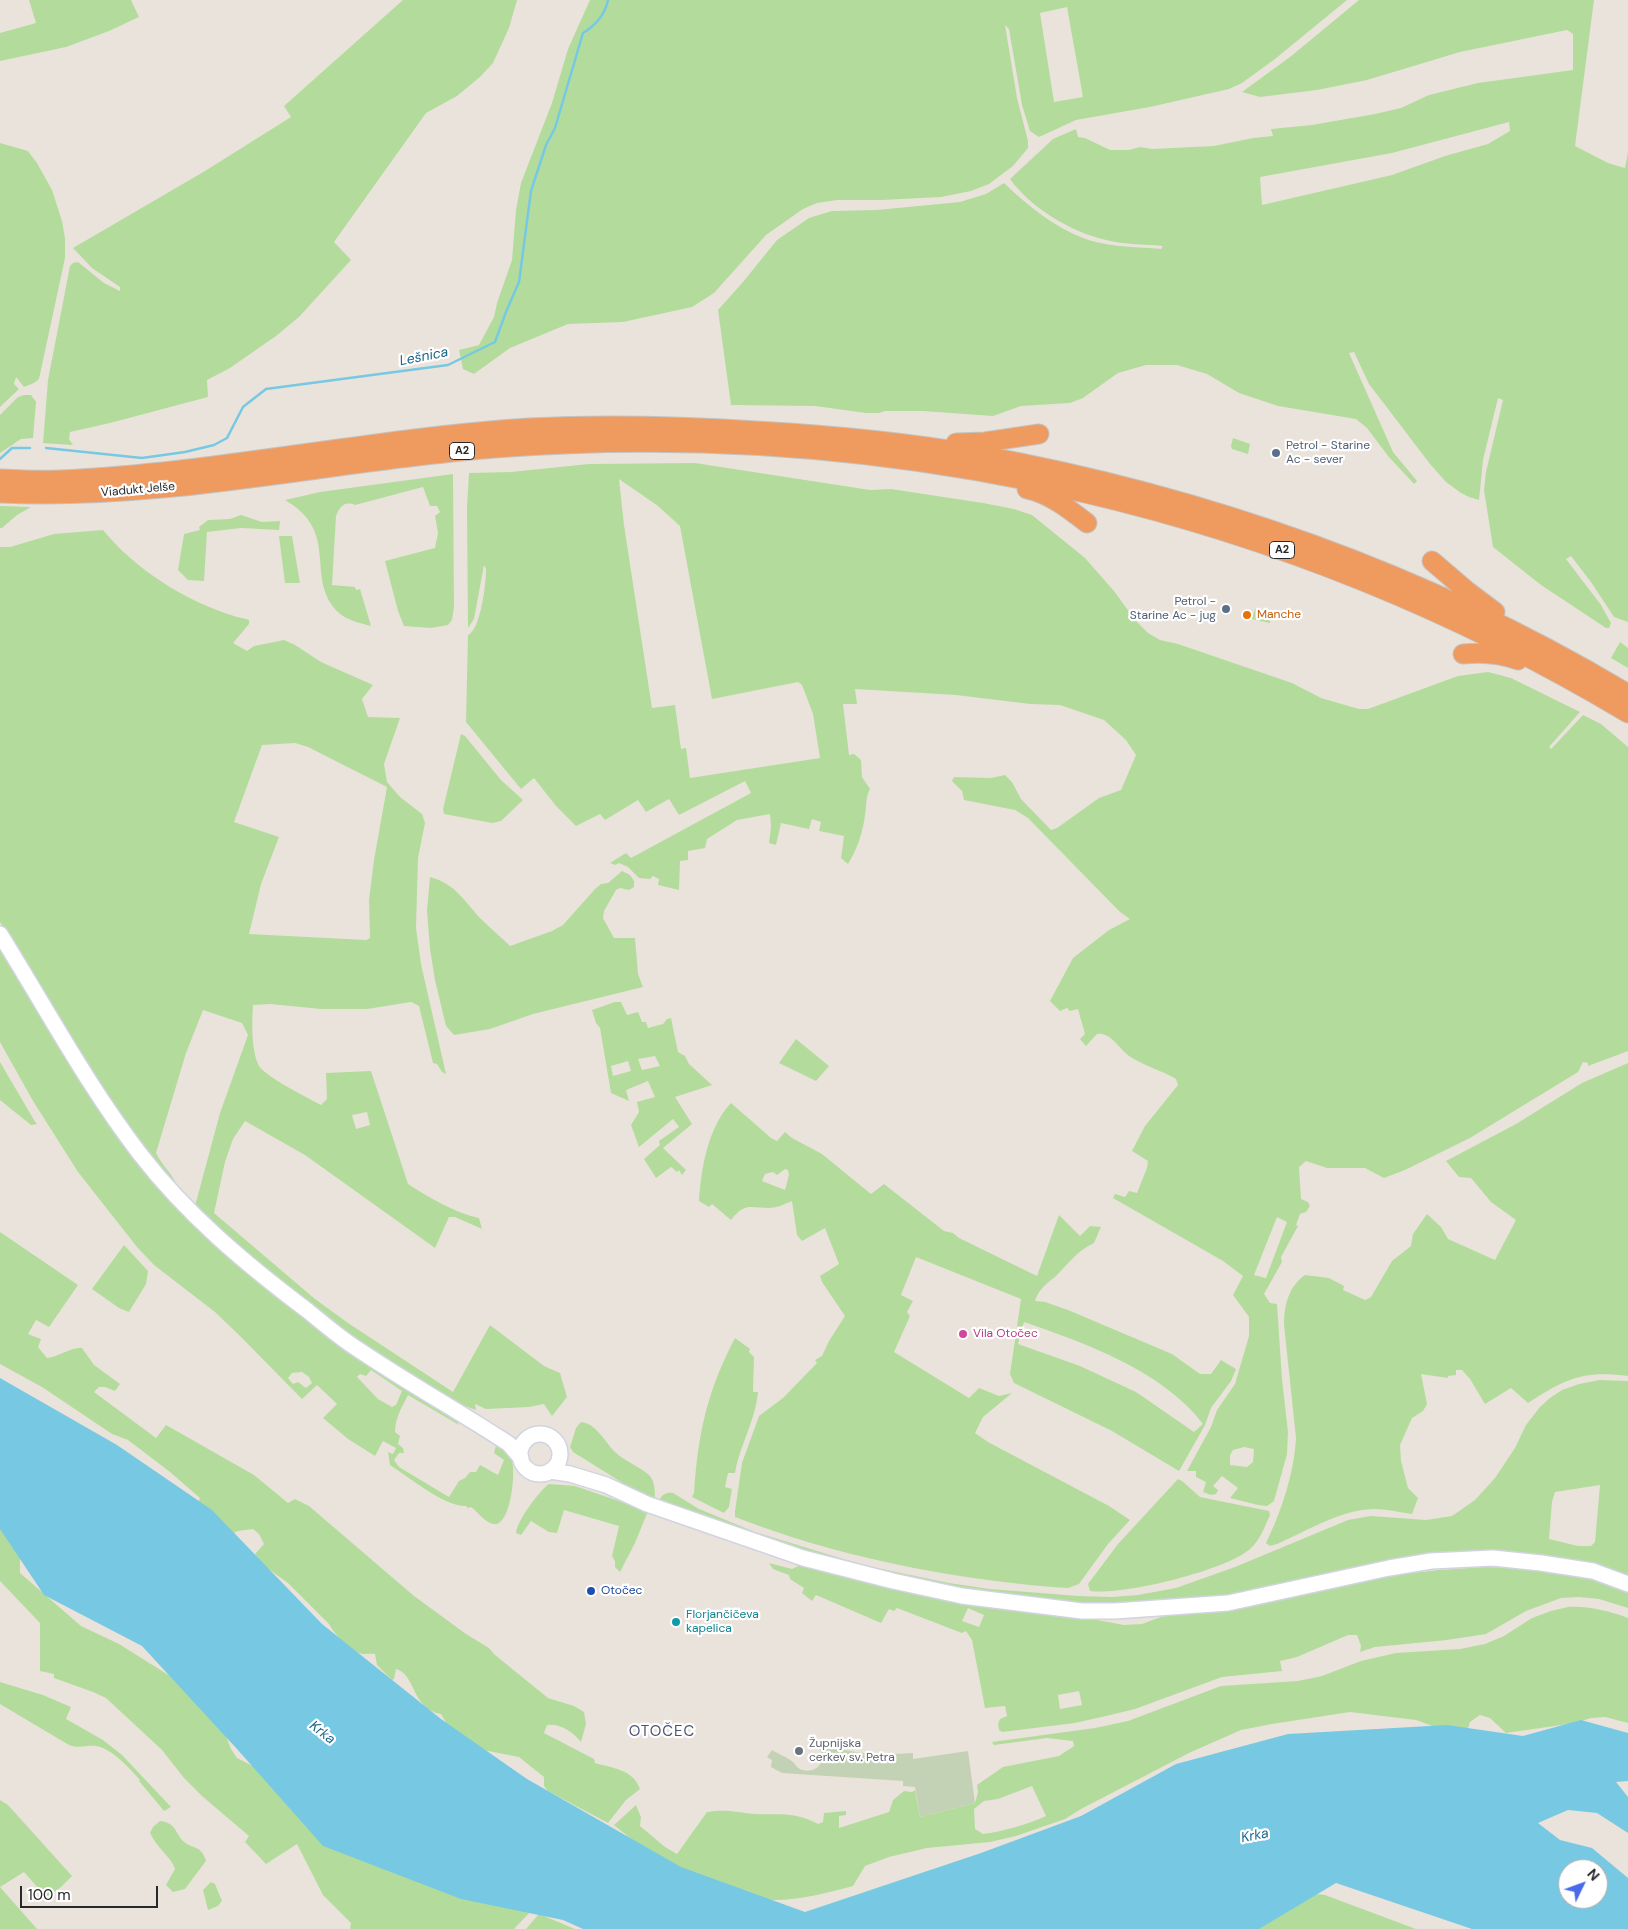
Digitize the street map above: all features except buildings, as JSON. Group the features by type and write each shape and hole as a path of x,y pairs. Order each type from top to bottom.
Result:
{"highway":[{"name":"A2","path":"274,466 445,435 559,427 652,426 814,434 970,454 1044,468 1134,489 1246,521 1366,565 1461,605 1540,644 1628,694"},
{"path":"903,444 932,440 971,443 1040,434"},
{"name":"A2","path":"274,466 388,459 494,448 602,443 744,444 879,456 954,467 1041,483 1142,506 1228,531 1320,563 1412,601 1486,635 1628,713"},
{"name":"Viadukt Jelše","path":"0,480 56,480 274,466"},
{"name":"Viadukt Jelše","path":"0,493 48,495 117,493 274,466"},
{"path":"954,467 980,477 1044,495 1070,510 1087,523"},
{"path":"1432,561 1467,591 1524,629 1540,644"},
{"path":"1462,654 1485,652 1504,655 1527,664 1546,676 1590,691"}],"main road":[{"path":"0,934 83,1072 112,1116 141,1155 179,1198 225,1245 272,1285 358,1350 510,1444 526,1468 531,1472 542,1474 550,1471 558,1464 560,1453"},
{"path":"464,1414 513,1434 529,1438"},
{"path":"521,1458 522,1446 529,1438 535,1435 547,1436 556,1442 560,1453 574,1466 606,1485 653,1506 803,1558 962,1596 1082,1611 1115,1611 1228,1603 1389,1568 1431,1561 1492,1558 1541,1563 1593,1571 1628,1584"},
{"path":"550,1471 570,1474 606,1485"}],"green space":[{"path":"29,0 131,0 139,17 109,31 66,47 0,61 0,33 36,23"},
{"path":"403,0 517,0 509,28 493,63 480,77 457,96 426,113 334,242 351,260 299,317 276,336 230,368 207,380 208,397 70,432 69,439 73,445 43,443 48,380 70,266 78,262 104,283 120,291 120,287 92,268 73,248 205,171 291,117 284,106"},
{"path":"590,0 1347,0 1275,59 1242,83 1229,89 1150,107 1076,120 1039,137 1030,131 1022,105 1009,29 1005,25 1017,98 1028,141 1028,148 1013,166 989,184 971,191 941,197 837,200 817,203 803,209 766,235 714,293 692,307 623,322 568,324 510,348 474,374 463,369 459,350 479,345 494,317 512,260 516,210 521,183 552,103 568,49","holes":["1067,7 1083,97 1054,102 1040,13"]},
{"path":"1359,0 1594,0 1575,146 1608,163 1625,168 1628,152 1628,622 1614,617 1571,556 1566,559 1601,605 1611,623 1609,628 1606,628 1541,585 1493,547 1484,490 1486,472 1503,400 1498,398 1483,460 1479,500 1461,493 1446,482 1430,464 1369,384 1354,352 1349,353 1393,452 1417,481 1414,484 1388,456 1367,428 1356,419 1278,406 1239,393 1207,374 1177,365 1146,365 1118,373 1083,398 1070,403 1021,406 993,416 923,411 866,413 815,406 731,405 718,310 777,240 809,218 832,211 877,210 960,202 986,194 1004,183 1056,225 1080,237 1109,244 1161,249 1163,246 1113,242 1066,225 1029,200 1010,179 1053,139 1076,129 1078,137 1085,138 1110,150 1129,150 1140,147 1152,149 1214,146 1273,136 1271,129 1312,125 1401,108 1429,95 1478,83 1573,70 1573,34 1567,30 1460,52 1367,80 1317,90 1260,97 1242,92 1290,57","holes":["1509,122 1510,131 1488,144 1445,156 1392,175 1262,205 1260,177 1392,153"]},
{"path":"0,143 28,151 37,163 52,190 62,221 65,238 65,258 39,379 24,387 16,377 14,384 19,389 0,407"},
{"path":"31,395 36,402 33,438 21,439 0,453 0,415 18,397"},
{"path":"1233,438 1250,444 1248,454 1232,449"},
{"path":"695,463 870,490 891,489 1014,509 1032,515 1085,558 1114,591 1135,620 1148,633 1160,640 1178,644 1292,683 1321,698 1359,709 1368,709 1458,676 1488,672 1511,678 1580,712 1549,747 1551,749 1583,715 1601,724 1628,747 1628,1051 1588,1066 1588,1063 1583,1062 1578,1072 1470,1138 1405,1170 1384,1178 1365,1168 1327,1168 1306,1161 1299,1167 1301,1199 1308,1202 1310,1206 1306,1212 1300,1214 1296,1225 1298,1226 1281,1257 1282,1262 1264,1294 1270,1303 1277,1304 1288,1432 1287,1454 1274,1501 1267,1506 1230,1498 1238,1488 1222,1476 1213,1486 1218,1490 1216,1494 1211,1495 1203,1492 1206,1482 1196,1477 1196,1471 1187,1471 1211,1427 1217,1410 1235,1384 1249,1336 1249,1317 1233,1295 1243,1276 1223,1261 1113,1198 1115,1194 1125,1197 1129,1191 1137,1193 1148,1161 1132,1151 1145,1126 1178,1085 1176,1079 1129,1056 1111,1038 1102,1034 1097,1034 1086,1046 1080,1039 1085,1034 1078,1009 1070,1011 1067,1008 1060,1011 1050,1001 1073,958 1109,930 1130,919 1120,912 1028,818 1015,810 964,800 962,791 952,781 954,777 991,778 1005,775 1012,782 1021,799 1051,830 1057,828 1099,798 1121,790 1136,755 1126,740 1104,720 1060,705 1030,704 956,695 855,689 857,704 843,704 849,755 854,754 861,760 862,777 870,789 861,834 848,864 841,858 844,836 819,831 821,822 812,819 809,829 781,823 776,845 769,843 770,814 737,820 707,839 705,848 688,851 688,860 680,861 679,890 658,885 659,879 653,876 650,879 639,878 628,867 619,863 615,865 610,863 626,853 631,858 751,793 745,781 679,815 669,799 646,812 638,800 605,820 600,814 576,826 556,806 534,778 521,789 466,722 468,635 473,631 479,615 484,594 486,569 484,565 474,619 468,628 467,508 469,473 511,472 589,464","holes":["619,479 658,506 680,526 712,699 798,682 802,685 813,714 820,758 690,778 686,748 681,749 675,705 652,708 624,525","1277,1217 1287,1222 1266,1278 1254,1275","1244,1447 1254,1449 1253,1462 1247,1467 1230,1465 1230,1455 1233,1450"]},
{"path":"453,474 454,607 452,620 448,625 431,628 404,626 398,611 385,561 435,548 438,533 435,516 440,512 437,506 430,506 423,487 355,505 346,504 339,510 336,516 332,585 355,587 356,590 360,589 371,626 350,620 339,613 329,600 323,586 318,541 312,527 302,513 285,500 320,492"},
{"path":"0,506 31,507 0,528"},
{"path":"241,515 262,522 280,521 279,530 241,528 207,532 204,581 188,580 178,570 184,534 200,530 199,527 208,520 230,519"},
{"path":"103,530 130,558 162,582 197,602 249,620 249,624 233,643 247,651 254,646 284,640 321,662 373,685 362,699 368,717 400,718 384,764 387,782 400,797 422,814 425,823 418,858 416,928 421,964 446,1074 442,1072 437,1064 433,1063 419,1006 411,1002 367,1009 321,1009 270,1004 253,1005 253,1044 256,1059 263,1071 321,1105 327,1099 326,1073 371,1071 408,1184 451,1208 479,1218 482,1229 455,1217 449,1217 435,1248 305,1155 245,1121 233,1139 225,1162 214,1213 315,1299 453,1392 490,1325 544,1366 560,1373 567,1397 552,1416 544,1404 529,1407 486,1409 475,1404 476,1410 451,1401 373,1352 275,1281 195,1206 220,1113 248,1035 242,1023 203,1010 186,1053 156,1153 178,1189 121,1118 86,1065 0,922 0,547 10,547 54,534","holes":["295,743 308,747 387,787 369,900 370,938 366,940 249,934 261,884 279,837 234,822 262,745","367,1112 370,1125 356,1129 352,1115"]},
{"path":"279,536 292,536 300,583 285,583"},
{"path":"1255,609 1270,613 1270,623 1252,619"},
{"path":"1620,642 1628,648 1628,668 1611,658"},
{"path":"461,734 465,736 501,780 523,800 501,821 492,823 444,814 443,809"},
{"path":"622,871 630,875 634,881 634,887 629,890 620,888 616,890 604,911 603,918 614,938 635,938 638,974 643,987 533,1014 490,1029 454,1035 446,1026 430,949 427,911 430,877 447,884 453,889 510,946 552,931 563,925 595,889 601,884 608,883"},
{"path":"0,945 56,1041 219,1248 274,1296 306,1320 371,1365 440,1407 458,1423 459,1425 408,1395 399,1413 395,1427 395,1432 400,1436 398,1444 403,1448 404,1453 399,1453 394,1460 399,1467 449,1497 459,1481 470,1472 476,1472 480,1465 498,1475 504,1460 494,1453 496,1445 508,1454 513,1464 513,1484 505,1516 500,1522 491,1523 471,1507 457,1505 438,1497 390,1465 388,1452 393,1454 396,1448 383,1441 375,1456 348,1439 323,1418 337,1404 317,1385 302,1399 215,1312 154,1265 137,1247 78,1172 33,1101 0,1042","holes":["371,1370 402,1391 396,1405 392,1407 378,1399 357,1377 360,1374 366,1376","302,1372 309,1377 312,1383 306,1388 298,1382 293,1384 288,1378 292,1373"]},
{"path":"615,1002 621,1002 627,1015 638,1012 642,1022 646,1022 648,1028 663,1024 667,1019 671,1018 678,1052 685,1056 689,1064 712,1085 675,1097 692,1124 663,1148 686,1170 682,1175 679,1170 677,1172 671,1167 656,1178 644,1159 660,1145 659,1141 679,1127 673,1119 639,1147 631,1125 639,1112 637,1102 655,1097 648,1081 626,1090 629,1101 611,1093 600,1028 596,1023 592,1010","holes":["655,1056 660,1066 642,1070 638,1059","628,1061 631,1071 613,1076 611,1066"]},
{"path":"796,1039 829,1066 816,1081 779,1063"},
{"path":"0,1062 37,1124 31,1125 0,1100"},
{"path":"1628,1063 1628,1376 1599,1374 1575,1378 1564,1382 1528,1403 1511,1388 1485,1404 1470,1379 1462,1370 1456,1370 1456,1375 1448,1376 1448,1378 1421,1374 1427,1404 1423,1411 1412,1418 1400,1445 1401,1461 1408,1488 1418,1498 1412,1514 1378,1509 1361,1510 1336,1517 1270,1546 1266,1543 1286,1492 1295,1452 1296,1438 1284,1325 1286,1304 1295,1285 1305,1275 1329,1278 1344,1286 1343,1290 1365,1300 1371,1297 1392,1261 1411,1246 1413,1234 1427,1214 1441,1227 1448,1239 1495,1260 1516,1220 1491,1202 1471,1178 1459,1177 1446,1161 1516,1124 1582,1083"},
{"path":"731,1103 771,1138 777,1141 785,1132 792,1138 822,1154 871,1194 884,1184 944,1231 953,1233 959,1238 1037,1276 1059,1215 1080,1236 1090,1226 1101,1227 1094,1243 1078,1254 1046,1285 1035,1301 1045,1302 1068,1310 1172,1354 1200,1374 1211,1374 1221,1360 1236,1369 1231,1381 1211,1408 1205,1425 1179,1471 1112,1431 1014,1383 1010,1374 1021,1299 916,1257 901,1295 913,1301 907,1312 910,1316 894,1352 969,1398 979,1388 999,1396 1012,1393 983,1417 975,1433 988,1442 1109,1506 1130,1520 1108,1544 1079,1584 1068,1588 1052,1587 972,1578 931,1571 851,1554 773,1531 735,1517 742,1463 759,1416 783,1398 817,1363 815,1360 822,1356 845,1316 820,1276 839,1264 825,1228 802,1241 797,1235 792,1201 772,1208 744,1208 731,1220 712,1204 709,1207 699,1201 707,1149 711,1136 723,1113","holes":["785,1169 788,1170 789,1175 785,1190 762,1181 765,1174 773,1172 777,1175","1024,1322 1072,1339 1145,1374 1186,1405 1203,1424 1194,1432 1136,1392 1080,1366 1018,1344"]},
{"path":"0,1232 78,1285 49,1327 36,1320 28,1334 41,1339 38,1347 47,1358 82,1348 94,1365 120,1384 115,1391 99,1387 94,1392 156,1438 166,1425 254,1475 288,1503 295,1499 309,1506 414,1596 466,1634 489,1648 548,1698 574,1706 584,1712 586,1724 581,1742 570,1732 557,1725 547,1725 544,1733 594,1759 595,1763 627,1773 637,1782 640,1789 626,1800 608,1823 548,1791 544,1786 544,1777 519,1757 483,1750 454,1736 441,1714 431,1711 424,1706 402,1672 396,1669 394,1679 392,1680 377,1665 375,1654 359,1653 346,1645 329,1624 288,1583 263,1565 255,1554 264,1544 259,1534 253,1529 238,1531 229,1535 196,1507 200,1498 128,1440 112,1434 42,1387 0,1364"},
{"path":"124,1245 148,1271 146,1284 129,1312 119,1308 92,1289"},
{"path":"735,1338 750,1349 749,1352 754,1357 753,1392 758,1392 754,1413 735,1473 728,1473 725,1487 732,1489 729,1507 724,1513 692,1497 701,1432 706,1413 717,1376"},
{"path":"1600,1380 1628,1381 1628,1577 1531,1555 1184,1601 1154,1604 1078,1603 955,1588 894,1576 774,1542 659,1500 665,1494 673,1493 699,1509 755,1532 863,1565 949,1583 989,1589 1079,1596 1112,1597 1138,1595 1176,1588 1235,1567 1348,1520 1371,1516 1426,1520 1452,1516 1475,1500 1495,1478 1515,1448 1526,1425 1540,1407 1562,1390","holes":["1600,1485 1595,1542 1591,1546 1578,1546 1549,1539 1552,1502 1555,1492"]},
{"path":"581,1422 596,1429 619,1455 642,1469 652,1478 655,1499 634,1490 573,1452 570,1447 576,1428"},
{"path":"1178,1479 1200,1497 1269,1511 1270,1515 1254,1545 1239,1556 1199,1573 1174,1580 1125,1589 1090,1591 1088,1584 1118,1544"},
{"path":"549,1484 575,1486 648,1511 635,1543 620,1572 615,1567 615,1561 612,1556 619,1526 564,1510 557,1533 549,1532 531,1521 521,1535 516,1533 520,1521 529,1507"},
{"path":"0,1525 20,1554 20,1573 81,1626 119,1644 170,1676 203,1707 226,1736 237,1758 533,1909 514,1929 350,1929 351,1923 323,1895 297,1844 266,1864 245,1842 249,1836 202,1796 184,1778 162,1750 106,1698 54,1678 54,1674 40,1671 40,1623 0,1581"},
{"path":"769,1563 792,1569 801,1565 856,1580 963,1603 1041,1614 1076,1616 1124,1625 1142,1624 1166,1615 1206,1612 1385,1576 1484,1567 1528,1568 1574,1575 1628,1589 1628,1608 1599,1599 1561,1598 1526,1611 1486,1634 1375,1647 1360,1652 1361,1646 1357,1635 1348,1635 1297,1657 1280,1661 1282,1671 1222,1677 1135,1709 1075,1723 1002,1732 999,1730 998,1724 1000,1719 1007,1716 1005,1706 985,1708 972,1640 966,1631 962,1633 897,1608 894,1611 889,1609 881,1623 816,1595 812,1601 802,1593 804,1588 790,1579 789,1575 773,1569","holes":["968,1608 984,1615 979,1627 962,1621","1079,1691 1082,1705 1060,1709 1058,1695"]},
{"path":"1568,1607 1583,1607 1606,1611 1628,1618 1628,1723 1605,1717 1591,1718 1575,1723 1506,1733 1490,1718 1480,1715 1470,1722 1467,1731 1449,1732 1416,1720 1350,1712 1241,1730 1189,1753 1065,1819 1016,1836 990,1842 927,1848 889,1857 865,1866 853,1886 801,1898 770,1900 730,1892 667,1862 647,1850 614,1825 636,1805 641,1817 640,1826 665,1847 677,1854 707,1812 786,1814 801,1817 818,1824 823,1822 824,1813 846,1811 846,1815 839,1816 839,1828 889,1812 893,1800 904,1791 912,1792 915,1790 920,1817 975,1803 978,1792 977,1785 1003,1767 1059,1756 1074,1746 1073,1741 1047,1738 994,1745 992,1742 1095,1728 1128,1721 1221,1686 1298,1681 1322,1676 1361,1661 1396,1653 1460,1649 1485,1644 1504,1636 1532,1618","holes":["1032,1786 1046,1816 1015,1827 983,1834 975,1829 974,1809 984,1801 998,1799"]},
{"path":"0,1682 43,1695 71,1707 66,1719 103,1740 122,1755 171,1807 164,1811 131,1770 109,1751 96,1746 76,1747 69,1745 0,1704"},
{"path":"816,1740 839,1749 863,1753 913,1753 913,1759 968,1751 975,1803 920,1817 915,1787 903,1786 903,1781 782,1773 771,1767 772,1760 767,1757 772,1750 791,1760 798,1768 809,1771 818,1767 822,1758 818,1748 813,1743"},
{"path":"0,1800 8,1805 72,1876 60,1888 46,1897 24,1872 0,1887"},
{"path":"160,1821 172,1826 183,1841 202,1852 206,1861 185,1889 173,1892 166,1885 175,1869 150,1833 153,1827"},
{"path":"211,1882 215,1884 222,1901 218,1906 208,1910 203,1890"},
{"path":"0,1887 37,1929 0,1929"},
{"path":"1299,1892 1325,1895 1416,1929 1236,1929"},
{"path":"539,1914 575,1929 526,1929"}],"water":[{"name":"Krka","path":"0,1378 117,1445 212,1510 322,1624 441,1719 527,1779 681,1867 805,1912 981,1853 1081,1816 1176,1764 1288,1734 1447,1725 1523,1736 1581,1720 1628,1733 1628,1781 1616,1782 1628,1797 1628,1833 1597,1813 1568,1810 1538,1823 1560,1840 1592,1848 1605,1859 1558,1859 1558,1909 1608,1909 1608,1861 1628,1878 1628,1929 1472,1929 1336,1883 1259,1929 583,1929 563,1920 461,1899 323,1846 142,1646 44,1595 0,1529"}],"waterway":[{"name":"Lešnica","path":"46,448 142,458 185,452 214,445 227,438 243,407 266,389 448,365 495,342 519,282 531,191 546,145 555,128 583,33 599,19 605,10 608,0"},
{"name":"Lešnica","path":"0,459 12,448 30,448"}],"place":[{"name":"Petrol - Starine Ac - sever","path":"1276,453"},
{"name":"Petrol - Starine Ac - jug","path":"1226,609"},
{"name":"Manche","path":"1247,615"},
{"name":"Vila Otočec","path":"963,1334"},
{"name":"Otočec","path":"591,1591"},
{"name":"Florjančičeva kapelica","path":"676,1622"},
{"name":"Župnijska cerkev sv. Petra","path":"799,1751"}],"district":[{"name":"OTOČEC","path":"662,1732"}]}
